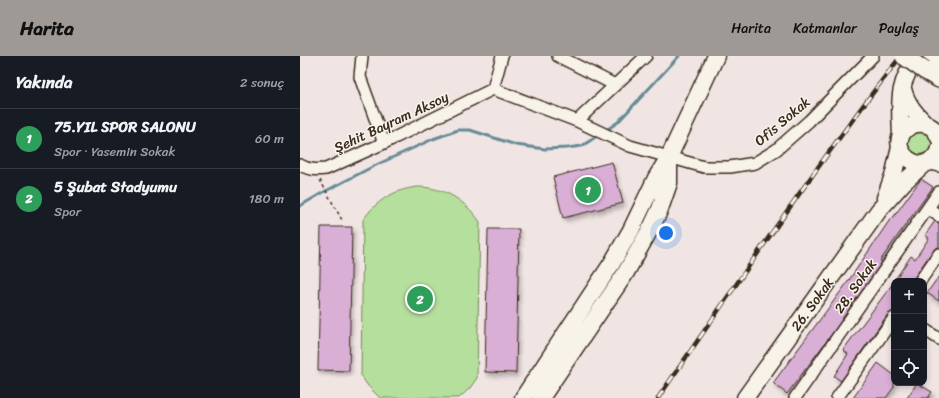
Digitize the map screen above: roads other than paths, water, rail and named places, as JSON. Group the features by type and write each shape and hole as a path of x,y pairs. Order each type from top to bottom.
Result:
{"main road":[{"path":"523,398 627,237 656,178 669,157 716,56"},
{"path":"904,56 928,61 939,79"},
{"path":"928,61 909,70 902,85 908,104 934,146"},
{"name":"26. Sokak","path":"879,210 894,172 900,142 900,103 902,85"},
{"path":"917,124 934,146 919,164 909,161 905,157 900,142 907,128 917,124"},
{"name":"26. Sokak","path":"745,398 879,210 934,146"},
{"path":"541,398 625,274 646,239 660,209 669,183 669,157"}],"street":[{"path":"362,56 360,77 384,143"},
{"path":"493,89 502,56"},
{"path":"558,56 615,85"},
{"path":"577,120 646,56"},
{"name":"Ofis Sokak","path":"493,89 577,120 630,146 704,167 730,167 754,163 776,150 808,121 873,56"},
{"name":"Şehit Bayram Aksoy","path":"300,165 316,170 326,169 384,143 493,89"},
{"name":"28. Sokak","path":"795,398 939,192"},
{"path":"928,208 939,216"},
{"path":"924,278 934,270 939,254"},
{"path":"837,398 891,322"},
{"path":"927,331 939,339"}],"waterway":[{"path":"605,131 618,122 679,56"},
{"path":"300,206 374,166 433,139 458,130 470,130 516,145 545,149 582,146 600,134"}],"railway":[{"path":"658,398 807,182 901,56"}],"place":[{"name":"75.YIL SPOR SALONU","path":"588,190"},
{"name":"5 Şubat Stadyumu","path":"420,299"}]}
